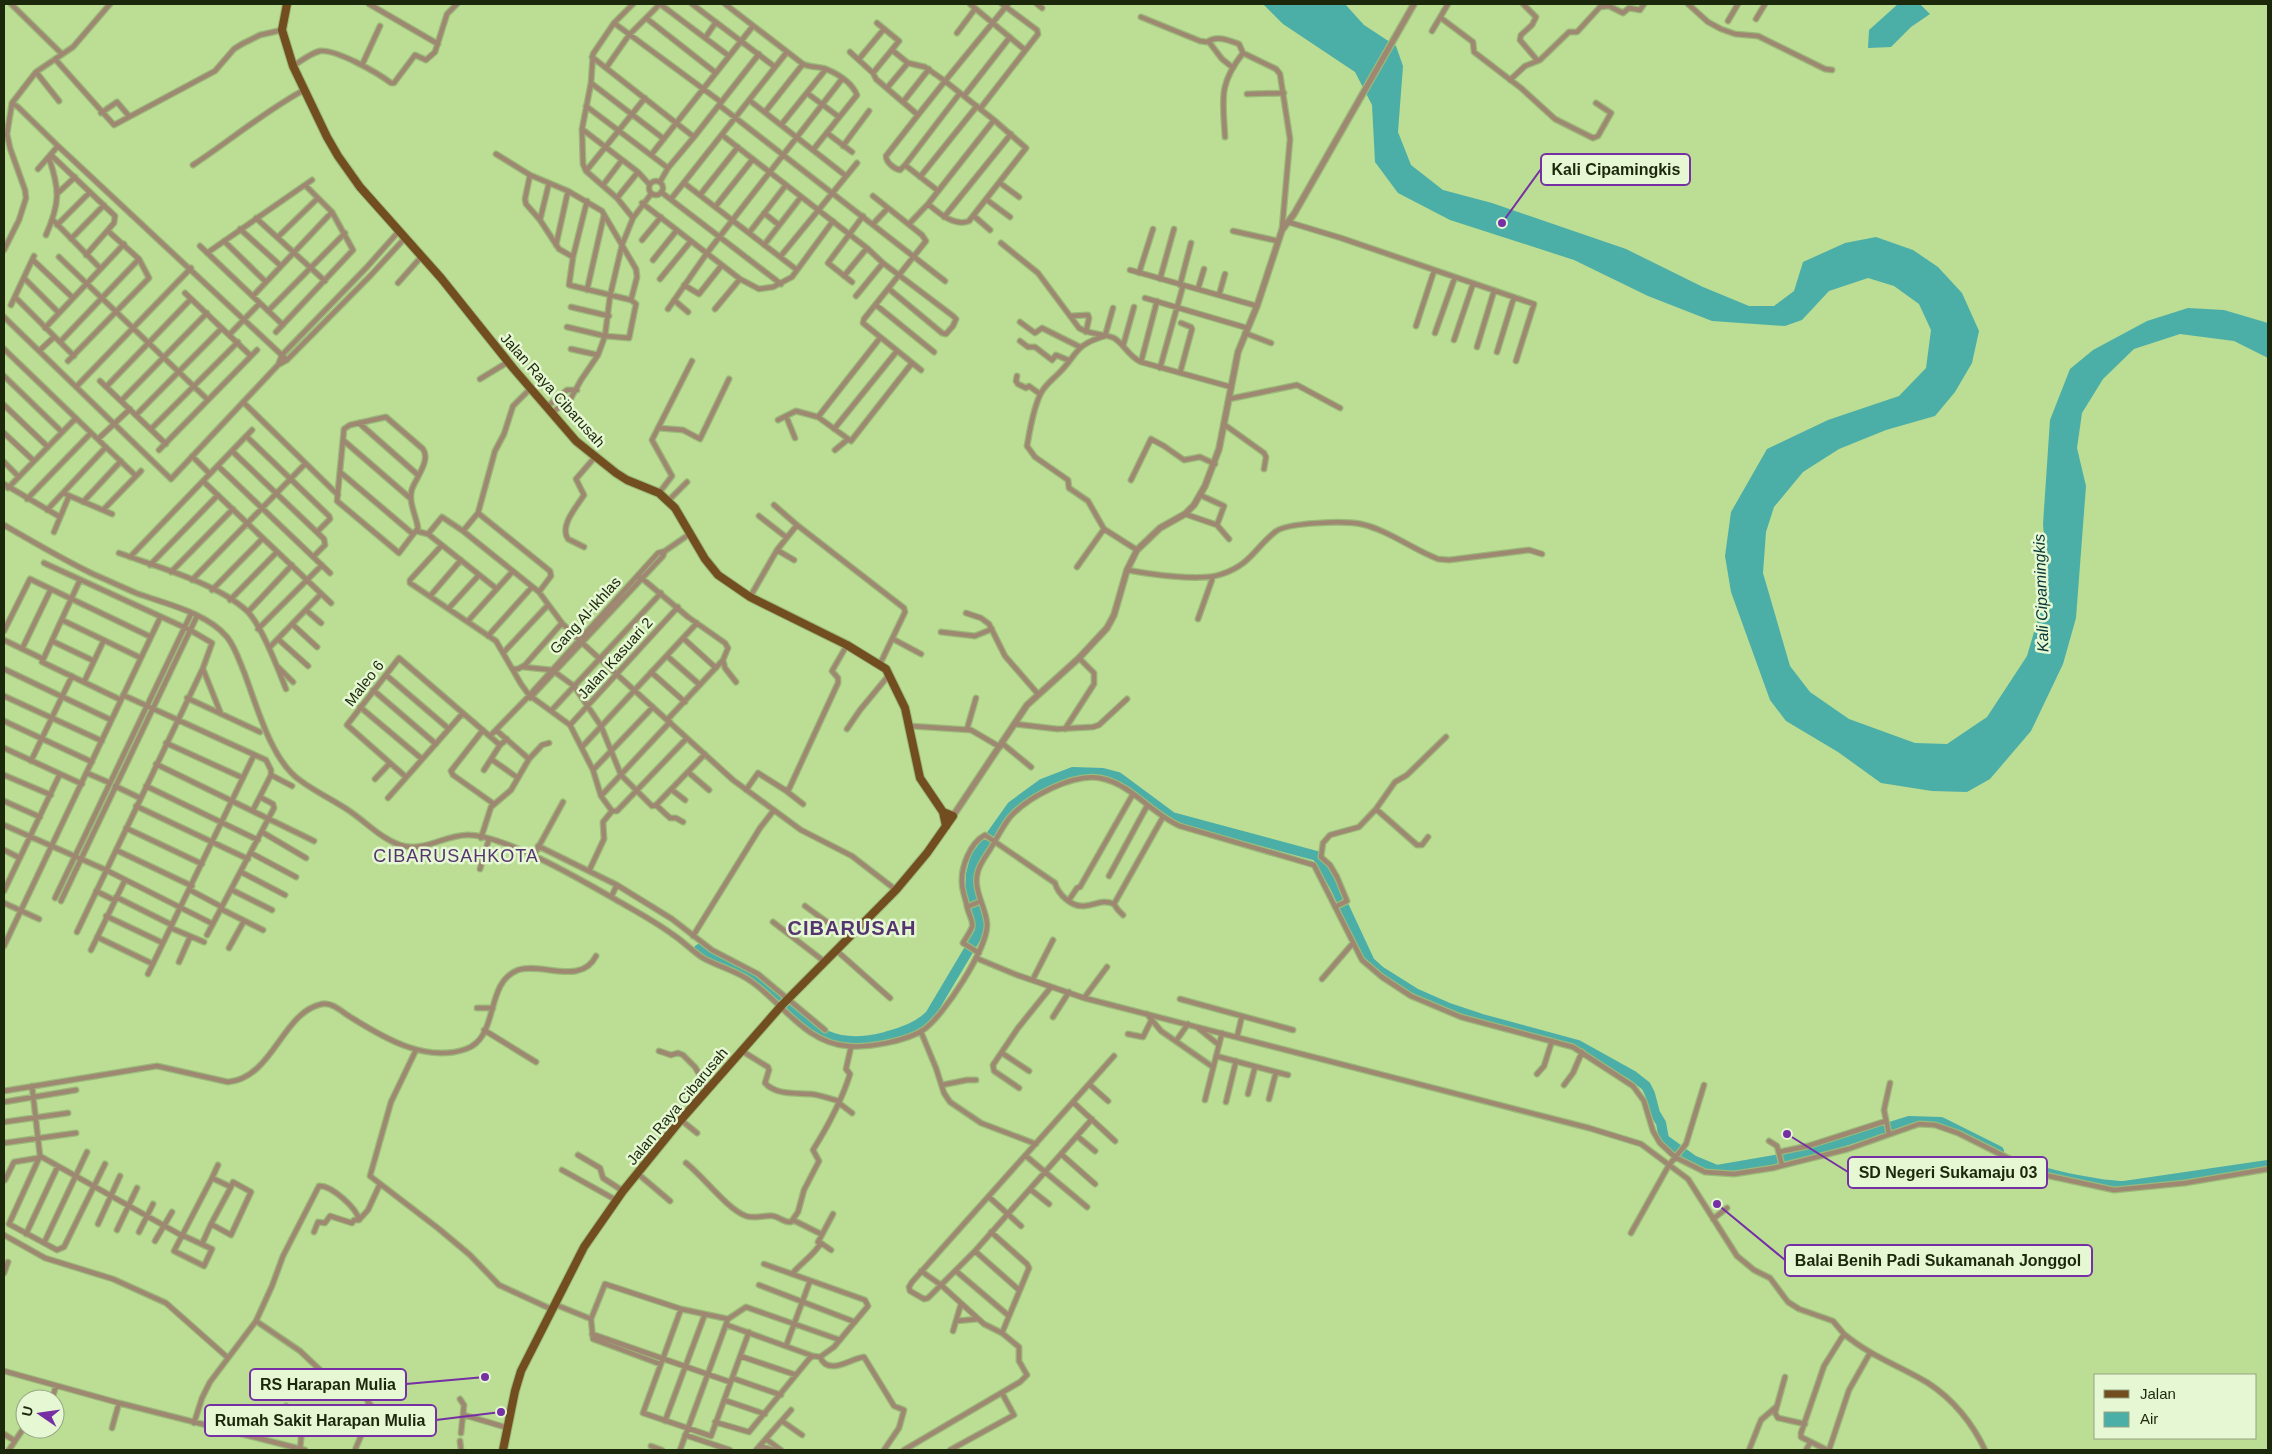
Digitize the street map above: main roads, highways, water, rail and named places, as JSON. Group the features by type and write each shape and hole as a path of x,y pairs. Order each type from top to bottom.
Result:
{"main road":[{"name":"Jalan Raya Cibarusah","path":"287,4 282,30 292,66 338,156 360,187 422,256 508,362 576,441 627,480 659,493 675,508 705,559 718,575 750,596 847,645 880,664 890,674 901,696 910,726 920,778 943,812 946,826"},
{"name":"Jalan Raya Cibarusah","path":"503,1450 521,1371 552,1306 584,1247 616,1200 681,1120 784,1002 896,890 953,816 943,812"}],"water":[{"path":"1263,4 1345,4 1364,25 1396,46 1403,66 1398,132 1411,165 1443,190 1492,203 1626,249 1703,287 1749,306 1774,306 1794,291 1803,262 1845,243 1876,237 1913,250 1938,267 1962,293 1979,331 1972,363 1955,392 1935,416 1886,430 1839,449 1803,472 1774,507 1766,532 1763,573 1790,666 1810,692 1849,719 1915,743 1947,744 1987,717 2027,656 2048,585 2043,524 2050,420 2070,369 2093,350 2147,321 2188,308 2224,310 2268,323 2268,358 2234,341 2180,334 2134,349 2103,379 2082,413 2077,448 2086,486 2076,618 2063,664 2031,731 1990,779 1967,792 1932,791 1881,783 1838,752 1786,721 1770,700 1731,592 1725,556 1731,512 1767,449 1828,420 1899,396 1926,368 1931,330 1919,304 1894,286 1868,278 1829,291 1802,320 1785,326 1712,321 1648,296 1574,260 1450,220 1398,193 1375,162 1372,105 1355,72 1283,24"},
{"path":"1898,4 1920,4 1930,14 1911,27 1891,47 1868,48 1869,30"}],"waterway":[{"path":"699,949 758,978 800,1017 826,1035 842,1040 861,1041 885,1037 909,1029 930,1015 980,931 980,922 970,891 971,874 975,858 1012,806 1042,784 1073,772 1103,773 1118,777 1172,817 1317,856 1335,887 1370,962 1380,971 1415,993 1449,1008 1578,1045 1632,1075 1646,1086 1655,1113 1661,1123 1664,1139 1693,1160 1717,1170 1797,1156 1909,1121 1941,1122 1999,1151"},
{"path":"2028,1166 2047,1173 2075,1179 2124,1186 2268,1165"}],"place":[{"name":"Kali Cipamingkis","path":"1502,223"},
{"name":"SD Negeri Sukamaju 03","path":"1787,1134"},
{"name":"Balai Benih Padi Sukamanah Jonggol","path":"1717,1204"},
{"name":"RS Harapan Mulia","path":"485,1377"},
{"name":"Rumah Sakit Harapan Mulia","path":"501,1412"}],"district":[{"name":"CIBARUSAHKOTA","path":"456,856"},
{"name":"CIBARUSAH","path":"852,928"}]}
